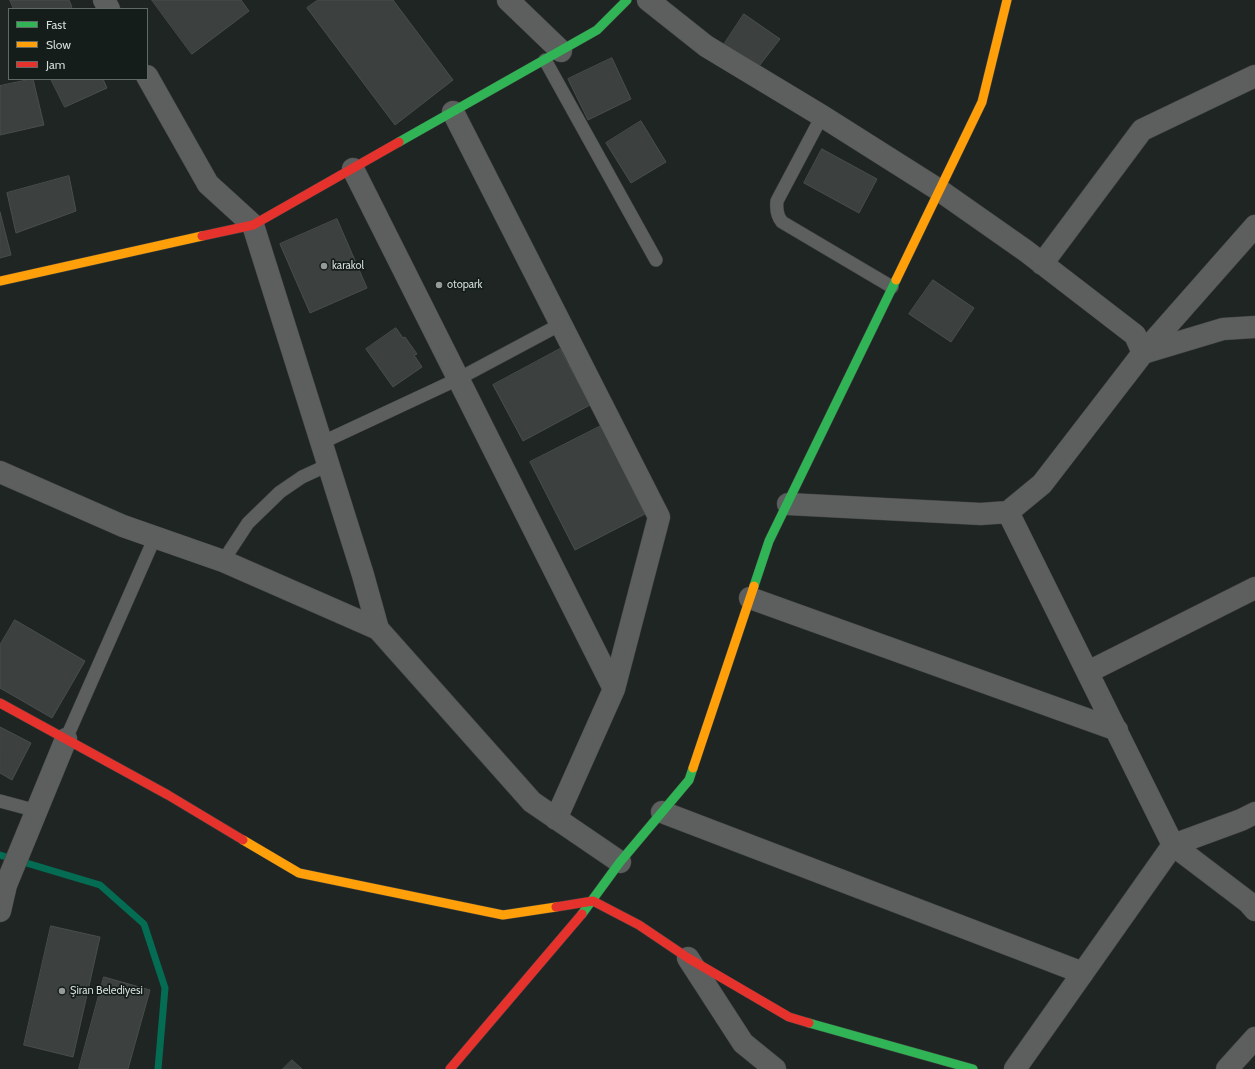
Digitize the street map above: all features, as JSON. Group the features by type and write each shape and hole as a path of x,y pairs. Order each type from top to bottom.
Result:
{"street":[{"path":"508,0 553,55"},
{"path":"0,281 253,225 597,30 627,0"},
{"path":"648,0 706,46 822,116 939,190 1042,264 1135,335 1143,353"},
{"path":"450,1069 593,901 620,862 689,780 769,541 982,102 1007,0"},
{"path":"1042,264 1142,130 1255,76"},
{"path":"148,78 208,184 253,225 378,629"},
{"path":"453,112 659,517 614,689 556,819"},
{"path":"353,169 614,689"},
{"path":"788,504 981,514 1008,512 1042,484 1143,353 1255,226"},
{"path":"1143,353 1224,329 1255,326"},
{"path":"0,472 123,526 223,561 378,629 532,802 620,862"},
{"path":"1008,512 1173,845 1248,902 1255,910"},
{"path":"1088,672 1255,588"},
{"path":"750,598 1117,730"},
{"path":"0,703 168,795 299,873 503,915 593,901 639,925 688,958 789,1017 974,1069"},
{"path":"0,911 6,886 66,739"},
{"path":"662,812 1083,973"},
{"path":"1015,1069 1173,845 1241,820 1255,813"},
{"path":"688,958 743,1043 775,1069"},
{"path":"1227,1069 1255,1038"}],"lane":[{"path":"553,55 656,260"},
{"path":"822,116 777,201 776,207 779,218 782,222 892,287"},
{"path":"321,443 458,379 561,324"},
{"path":"223,561 248,523 280,492 302,476 328,465"},
{"path":"66,739 155,537"},
{"path":"0,801 36,811"}],"building":[{"path":"10,0 69,0 72,7 70,8 14,8"},
{"path":"152,0 241,0 249,11 192,54"},
{"path":"318,0 393,0 453,80 395,125 307,8"},
{"path":"744,14 780,39 756,70 723,46"},
{"path":"612,58 631,99 588,120 568,79"},
{"path":"33,80 44,125 0,135 0,86"},
{"path":"52,80 103,80 107,88 65,107"},
{"path":"641,121 666,162 631,183 606,143"},
{"path":"822,149 877,179 859,213 804,183"},
{"path":"69,176 76,211 16,233 7,193"},
{"path":"0,212 11,255 0,258"},
{"name":"karakol","path":"337,219 367,288 310,313 280,244"},
{"path":"933,280 974,308 951,342 909,314"},
{"path":"396,328 403,338 405,337 417,354 414,355 422,367 393,387 366,349"},
{"path":"560,349 590,405 523,441 493,385"},
{"path":"601,426 645,514 575,550 530,462"},
{"path":"15,620 85,661 52,718 0,688 0,645"},
{"path":"0,727 31,743 12,780 0,773"},
{"name":"Şiran Belediyesi","path":"51,926 100,937 73,1057 24,1045"},
{"path":"104,977 150,990 128,1069 79,1069"},
{"path":"292,1060 302,1069 283,1069"}],"waterway":[{"path":"0,855 100,885 144,924 165,988 158,1069"}],"traffic: fast":[{"path":"399,142 597,30 627,0"},
{"path":"754,586 769,541 896,280"},
{"path":"582,914 620,862 689,780 693,768"},
{"path":"809,1023 973,1069"}],"traffic: slow":[{"path":"896,280 982,102 1007,0"},
{"path":"0,281 202,236"},
{"path":"693,768 754,586"},
{"path":"243,840 299,873 503,915 556,907"}],"traffic: jam":[{"path":"202,236 253,225 399,142"},
{"path":"0,703 168,795 243,840"},
{"path":"556,907 593,901 639,925 688,958 789,1017 809,1023"},
{"path":"450,1069 582,914"}],"place":[{"name":"karakol","path":"324,266"},
{"name":"otopark","path":"439,285"},
{"name":"Şiran Belediyesi","path":"62,991"}]}
